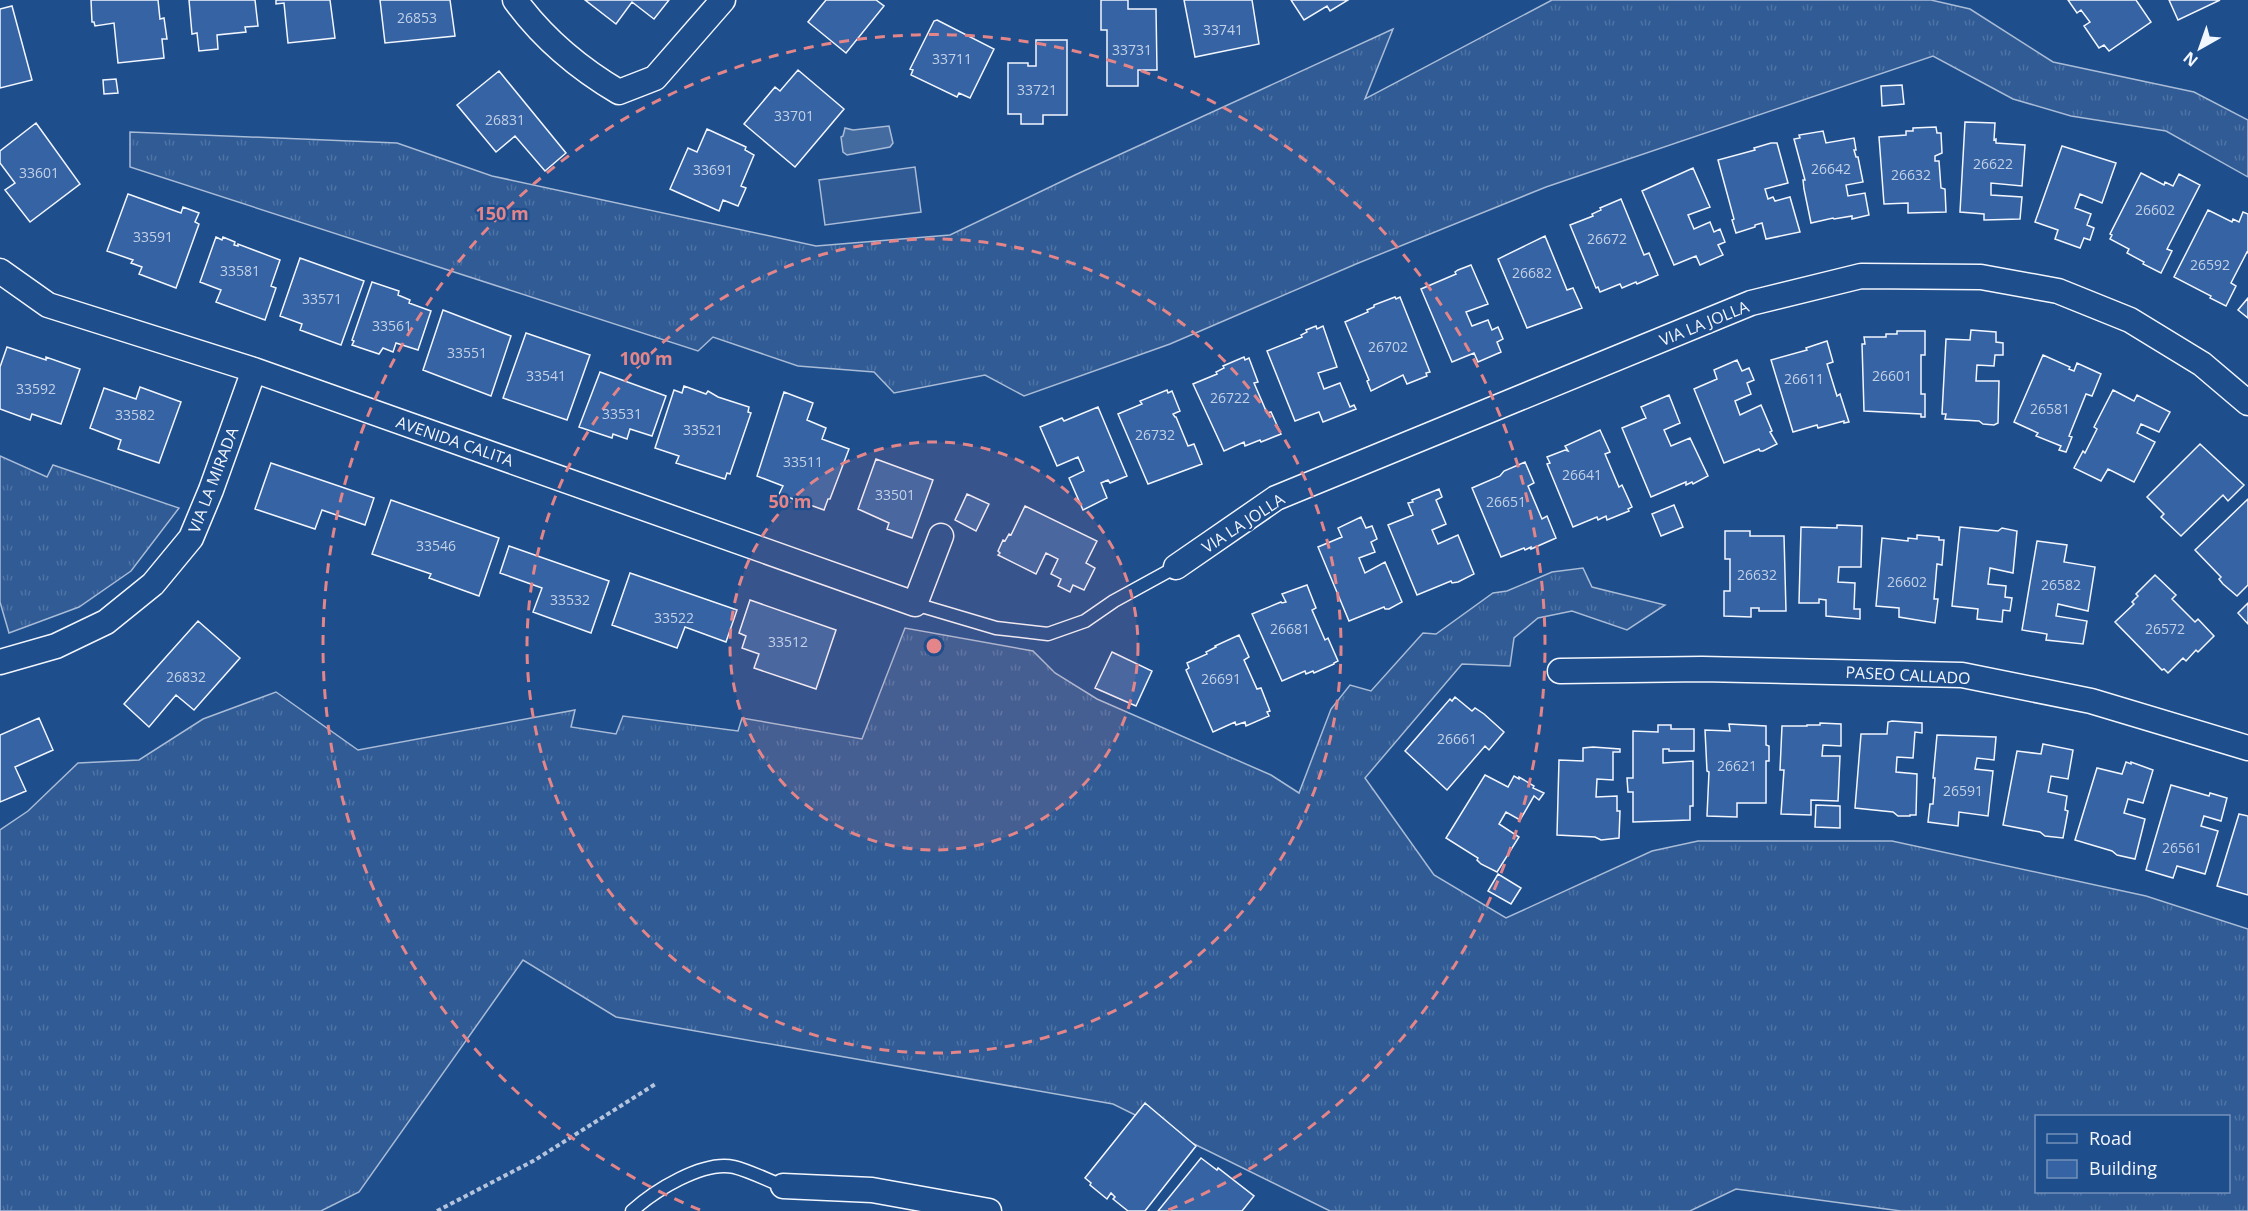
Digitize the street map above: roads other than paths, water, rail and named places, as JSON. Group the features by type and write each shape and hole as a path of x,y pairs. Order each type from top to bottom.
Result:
{"street":[{"path":"515,0 533,24 598,80 619,92 655,78 723,0"},
{"name":"AVENIDA CALITA","path":"0,271 48,305 254,370 915,604"},
{"name":"VIA LA JOLLA","path":"1176,567 1276,498 1751,303 1861,276 1981,277 2058,291 2130,320 2202,364 2248,403"},
{"name":"VIA LA MIRADA","path":"0,662 56,646 106,622 153,584 191,538 211,490 254,370"},
{"path":"915,604 941,536"},
{"name":"PASEO CALLADO","path":"1560,670 1702,669 1962,675 2091,701 2248,748"},
{"path":"783,1186 872,1190 989,1211"}],"lane":[{"path":"915,604 996,628 1048,634 1085,621 1114,601 1176,567"},
{"path":"632,1211 647,1198 700,1169 732,1166 783,1186"}]}
